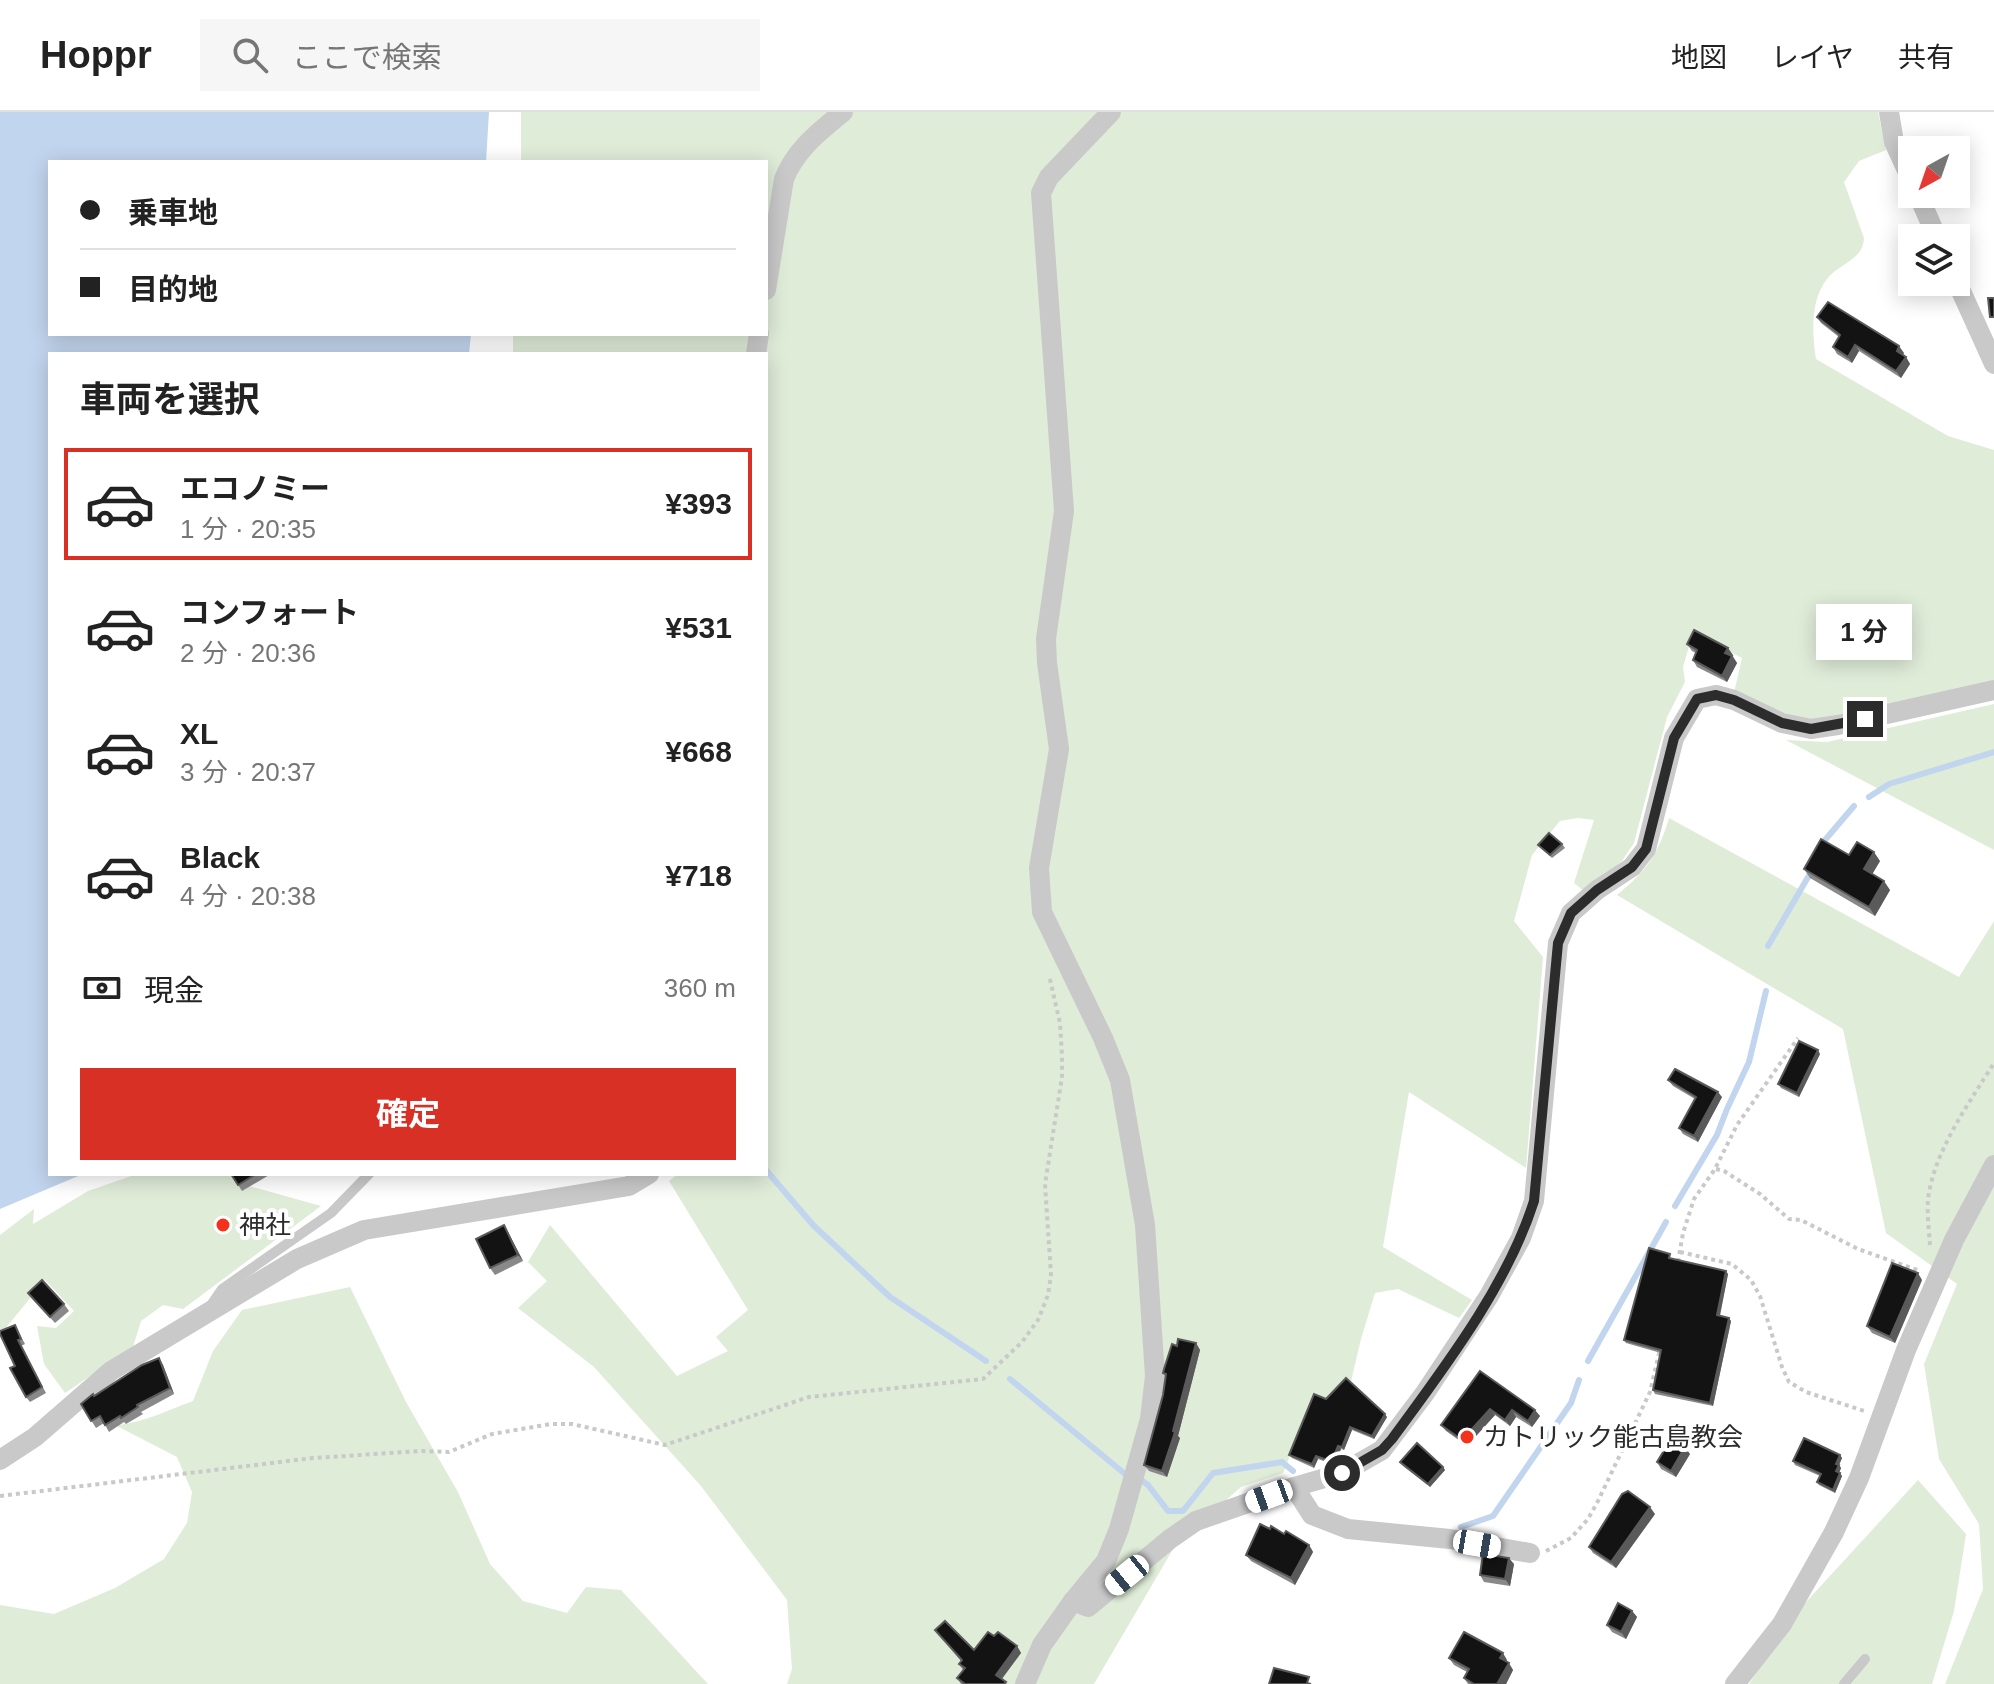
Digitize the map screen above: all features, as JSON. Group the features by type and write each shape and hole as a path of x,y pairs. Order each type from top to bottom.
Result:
{"street":[{"path":"768,278 784,179 790,163 815,135 843,112"},
{"path":"1025,1684 1042,1645 1106,1561 1119,1529 1150,1419 1155,1376 1145,1225 1120,1080 1042,912 1039,868 1059,749 1046,639 1064,511 1041,193 1049,177 1111,112"},
{"path":"1889,112 1898,151"},
{"path":"1963,296 1994,364"},
{"path":"1073,1601 1088,1607 1196,1521 1342,1473 1382,1450 1425,1393 1489,1296 1521,1238 1534,1201 1558,943 1571,913 1597,890 1632,867 1646,849 1674,738 1697,699 1716,695 1734,700 1782,723 1811,729 1994,690"},
{"path":"1735,1684 1782,1624 1834,1532 1859,1478 1936,1276 1994,1165"},
{"path":"0,1460 35,1437 111,1371 297,1259 364,1230 629,1186 646,1176"},
{"path":"1294,1487 1312,1515 1348,1529 1450,1539 1530,1553"}],"lane":[{"path":"206,1313 222,1289 331,1213 367,1176"},
{"path":"1844,1684 1865,1659"}],"path":[{"path":"0,1496 313,1458 449,1452 492,1434 541,1424 572,1424 665,1445 809,1397 983,1379 1022,1342 1038,1320 1048,1295 1051,1275 1045,1184 1062,1077 1062,1056 1060,1023 1048,969"},
{"path":"1677,1269 1694,1199 1715,1169 1737,1125 1798,1038"},
{"path":"1715,1169 1724,1171 1760,1194 1789,1219 1801,1220 1858,1249 1936,1276 1928,1199 1953,1129 1994,1063"},
{"path":"1680,1252 1732,1264 1751,1280 1760,1296 1789,1382 1834,1404 1867,1412"},
{"path":"1530,1553 1562,1545 1588,1519 1650,1392 1662,1338"}],"green space":[{"path":"521,112 1878,112 1886,150 1859,161 1844,182 1864,238 1863,246 1821,288 1813,328 1816,359 1948,436 1994,450 1994,683 1809,724 1733,697 1742,658 1693,633 1683,667 1685,682 1667,717 1634,843 1622,861 1585,892 1574,883 1594,820 1578,818 1560,821 1532,855 1514,921 1543,957 1526,1168 1409,1092 1383,1247 1472,1300 1459,1318 1398,1289 1375,1293 1345,1407 1315,1395 1283,1473 1241,1487 1176,1544 1094,1684 787,1684 792,1669 787,1600 701,1486 594,1367 518,1308 547,1281 528,1262 550,1225 677,1376 728,1351 716,1337 748,1310 669,1181 675,1176 768,1176 768,352 513,352 513,336 768,336 768,160 521,160"},
{"path":"1994,704 1994,850 1786,740 1827,742"},
{"path":"1669,818 1959,977 1994,921 1994,1684 1945,1684 1983,1589 1979,1524 1939,1459 1924,1364 1957,1284 1886,1233 1843,1029 1617,895 1650,861"},
{"path":"131,1176 232,1176 242,1184 321,1206 183,1309 163,1305 141,1321 133,1347 65,1393 44,1364 37,1326 56,1328 74,1311 45,1280 0,1335 0,1235 34,1209 33,1224 88,1191"},
{"path":"350,1287 406,1402 458,1492 490,1564 523,1601 567,1613 586,1587 621,1590 708,1684 0,1684 0,1605 54,1614 115,1588 164,1559 187,1523 192,1492 177,1457 115,1425 145,1419 193,1401 213,1351 242,1310"},
{"path":"1918,1480 1966,1534 1954,1611 1932,1684 1749,1684 1795,1614"}],"water":[{"path":"0,112 489,112 486,160 48,160 48,336 471,336 469,352 48,352 48,1176 78,1176 0,1209"}],"building":[{"path":"1988,298 1994,298 1994,317 1990,317"},
{"path":"1828,302 1899,346 1897,351 1906,357 1896,371 1855,345 1848,357 1833,347 1840,335 1817,317"},
{"path":"1694,630 1728,648 1725,653 1732,656 1722,676 1693,660 1697,650 1687,644"},
{"path":"1549,833 1562,844 1550,855 1538,845"},
{"path":"1821,839 1849,855 1857,842 1874,852 1864,869 1884,881 1869,907 1804,869"},
{"path":"1799,1041 1818,1050 1797,1093 1778,1084"},
{"path":"1675,1069 1718,1092 1694,1136 1679,1128 1696,1097 1668,1080"},
{"path":"232,1176 253,1176 238,1185"},
{"path":"504,1225 518,1255 490,1268 476,1239"},
{"path":"1649,1248 1670,1254 1669,1258 1726,1271 1717,1315 1729,1318 1710,1403 1653,1390 1661,1350 1624,1340"},
{"path":"1892,1263 1918,1273 1890,1337 1867,1326"},
{"path":"42,1280 64,1304 50,1317 28,1293"},
{"path":"15,1325 21,1339 18,1340 42,1387 26,1397 10,1368 15,1366 0,1334 0,1331"},
{"path":"1178,1339 1196,1343 1175,1432 1162,1471 1144,1465 1163,1395 1164,1369 1172,1344 1177,1346"},
{"path":"159,1358 170,1388 105,1425 100,1416 91,1421 81,1404 142,1365"},
{"path":"1480,1371 1535,1410 1528,1421 1512,1410 1505,1420 1490,1409 1462,1440 1441,1425"},
{"path":"1346,1378 1385,1414 1372,1436 1350,1427 1342,1447 1338,1446 1333,1458 1327,1460 1316,1456 1312,1464 1289,1455 1314,1394 1326,1399"},
{"path":"1804,1438 1840,1455 1836,1471 1840,1473 1833,1490 1817,1482 1821,1474 1793,1461"},
{"path":"1671,1439 1685,1447 1671,1471 1657,1462"},
{"path":"1417,1443 1443,1467 1428,1484 1400,1462"},
{"path":"1628,1491 1650,1507 1611,1562 1589,1547 1622,1494"},
{"path":"1260,1524 1284,1534 1286,1531 1309,1545 1291,1578 1246,1555"},
{"path":"1483,1554 1509,1558 1505,1579 1480,1575"},
{"path":"1618,1603 1632,1611 1621,1632 1607,1625"},
{"path":"945,1621 974,1650 988,1632 994,1636 998,1632 1017,1646 996,1675 1006,1682 1004,1684 965,1684 957,1678 965,1668 959,1664 962,1660 935,1630"},
{"path":"1464,1632 1503,1653 1500,1658 1509,1663 1497,1684 1474,1684 1464,1678 1469,1669 1449,1658"},
{"path":"1274,1668 1309,1677 1307,1683 1311,1684 1269,1684"}],"waterway":[{"path":"1869,797 1889,784 1994,752"},
{"path":"1822,847 1854,806"},
{"path":"1768,946 1811,872"},
{"path":"1675,1206 1717,1135 1749,1062 1766,991"},
{"path":"768,1172 813,1225 890,1297 986,1361"},
{"path":"1588,1361 1666,1222"},
{"path":"1010,1379 1125,1474"},
{"path":"1461,1527 1493,1516 1571,1403 1579,1380"},
{"path":"1141,1480 1168,1511 1183,1511 1213,1473 1282,1462 1293,1471"}],"place":[{"name":"神社","path":"223,1225"},
{"name":"カトリック能古島教会","path":"1467,1437"}],"route":[{"path":"1342,1473 1382,1450 1392,1439 1489,1296 1521,1238 1534,1201 1558,943 1571,913 1597,890 1632,867 1646,849 1674,738 1697,699 1716,695 1734,700 1782,723 1811,729 1865,719"}]}
